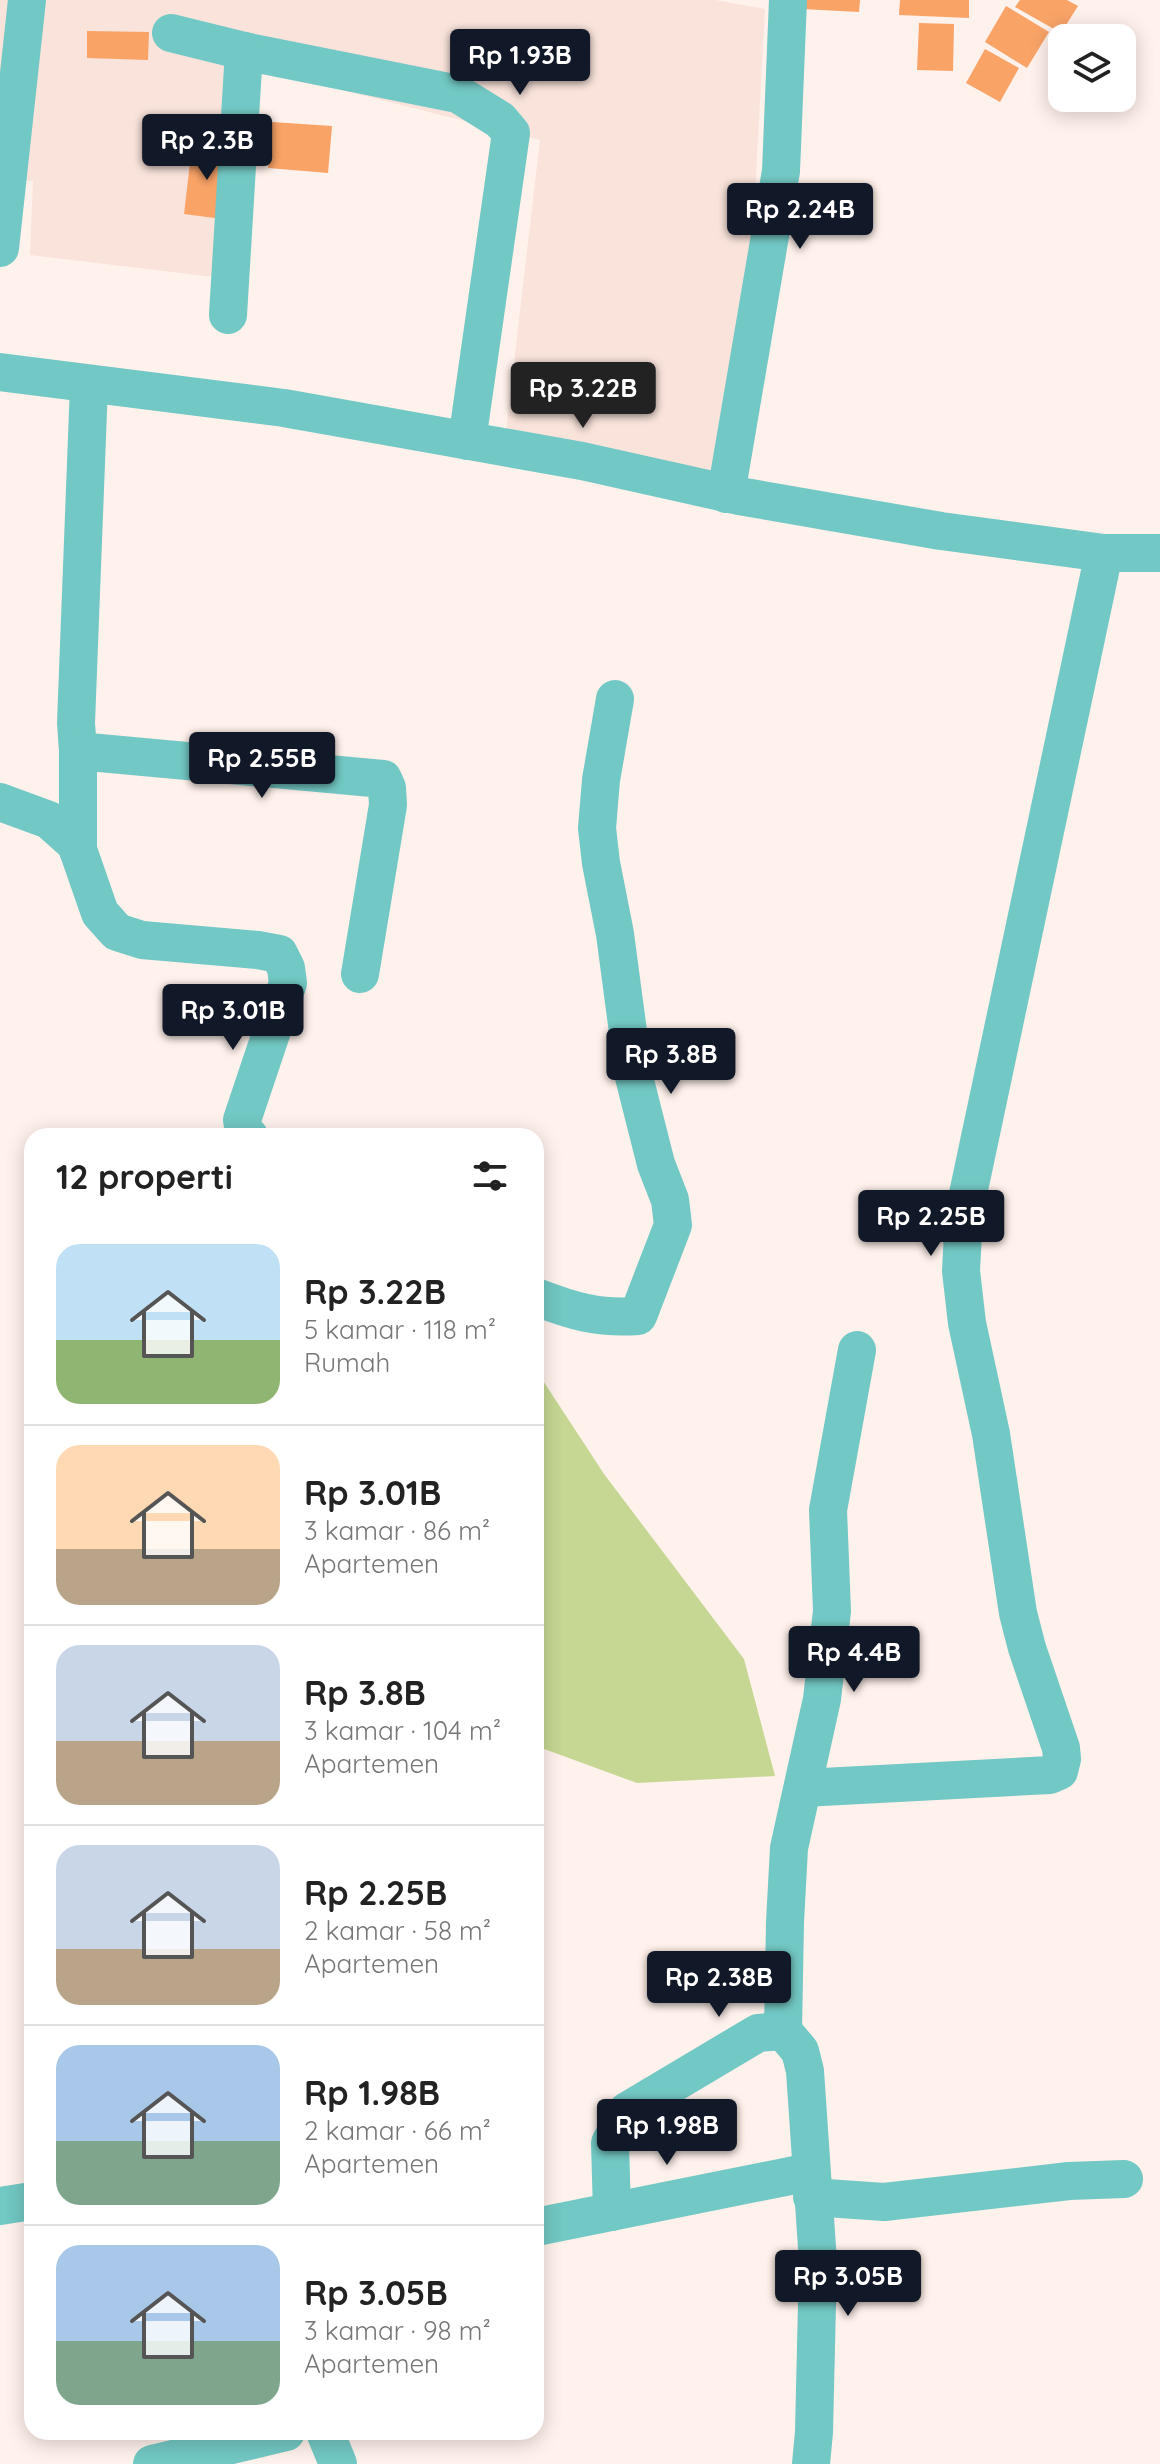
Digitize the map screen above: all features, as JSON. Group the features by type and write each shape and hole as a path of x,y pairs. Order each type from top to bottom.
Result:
{"street":[{"path":"0,248 27,0"},
{"path":"726,494 781,171 788,0"},
{"path":"171,33 244,51 458,94 490,113 511,133 467,441"},
{"path":"228,315 244,51"},
{"path":"0,372 284,408 582,461 726,494 941,531 1104,553 1160,553"},
{"path":"78,850 76,723 89,385"},
{"path":"803,1788 1050,1775 1059,1771 1062,1759 1018,1613 991,1434 967,1323 961,1271 964,1213 1104,553"},
{"path":"544,1300 577,1313 638,1316 673,1225 670,1200 656,1164 634,1077 597,828 601,780 615,699"},
{"path":"78,751 383,779 388,805 360,974"},
{"path":"0,802 49,820 76,844 100,913 117,932 142,940 279,954 286,968 288,983 242,1120 243,1128"},
{"path":"811,2464 818,2262 805,2071 800,2051 783,2031 785,1922 789,1848 822,1699 829,1647 832,1611 828,1510 857,1350"},
{"path":"612,2212 610,2143 627,2111 758,2033 783,2031"},
{"path":"544,2225 612,2212 811,2185 884,2202 1069,2181 1124,2179"},
{"path":"0,2206 24,2202"},
{"path":"152,2464 252,2440"},
{"path":"328,2440 338,2464"}],"shaded area":[{"path":"0,0 715,0 765,9 739,488 505,440 540,140 251,67 239,280 30,255 33,181 0,178"}],"green space":[{"path":"544,1382 604,1474 744,1659 775,1776 637,1783 544,1749"}],"building":[{"path":"802,0 860,0 859,12 802,9"},
{"path":"900,0 969,0 969,18 899,15"},
{"path":"1020,0 1067,0 1078,6 1067,24 1048,26 1015,7"},
{"path":"1006,6 1048,31 1027,68 985,42"},
{"path":"919,23 954,24 953,71 917,70"},
{"path":"87,31 149,32 148,60 87,58"},
{"path":"985,49 1019,68 1000,102 966,83"},
{"path":"272,122 332,126 328,173 268,168"},
{"path":"192,146 231,151 222,219 184,214"}]}
